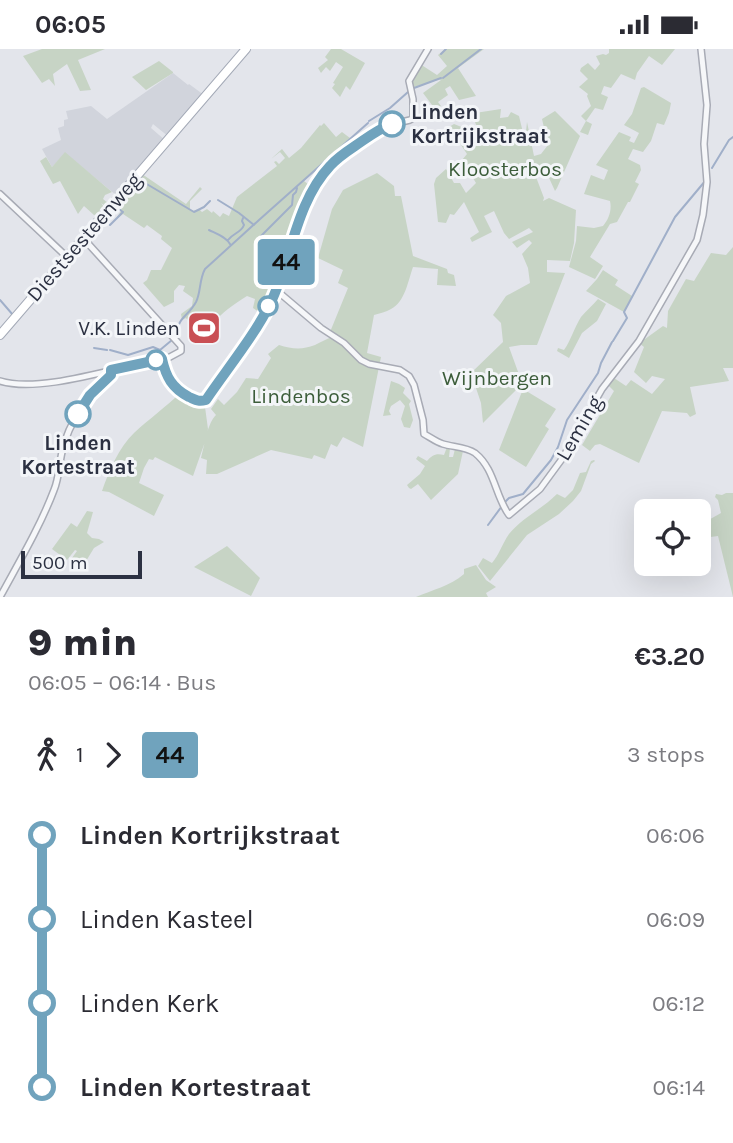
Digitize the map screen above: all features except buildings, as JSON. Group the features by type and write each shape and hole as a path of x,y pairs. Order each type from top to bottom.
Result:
{"main road":[{"name":"Diestsesteenweg","path":"0,335 246,49"}],"street":[{"path":"162,359 169,380 177,389 197,401 204,401 277,293 299,223 323,173 338,158 375,132 414,117 409,81 428,49"},
{"name":"Leming","path":"277,293 344,343 361,360 406,374 414,385 425,435 441,444 477,455 492,476 509,515 546,482 562,459 602,389 643,334 695,243 703,215 707,183 704,144 707,105 701,49"},
{"path":"0,194 68,257"},
{"path":"0,381 18,385 42,383 173,357 182,349 83,238"},
{"path":"0,597 53,493 69,432 87,400 111,375 111,370"}],"shaded area":[{"path":"173,73 204,95 169,137 153,124 151,128 166,141 116,195 65,153 52,167 42,149 61,140 58,128 64,126 64,120 68,119 66,111 91,106 107,119"}],"green space":[{"path":"42,49 105,49 78,60 91,90 80,91 67,64 53,74 55,86 49,79 42,83 23,56"},
{"path":"331,49 341,49 365,63 350,90 346,86 340,97 332,88 343,67 336,62 330,71 326,67 321,73 318,68 328,60 325,57"},
{"path":"445,49 484,49 458,68 476,96 459,100 450,86 445,89 448,95 438,102 441,106 435,109 423,93 441,80 411,88 411,81 420,64 437,75 447,66 438,55"},
{"path":"609,49 675,49 662,65 649,56 635,80 621,74 611,88 604,86 601,94 608,97 603,110 595,108 586,121 581,116 591,106 588,94 579,87 588,79 580,71 581,68 588,63 595,70 600,64 596,56 606,55"},
{"path":"159,61 173,73 146,90 132,77"},
{"path":"644,87 671,103 669,113 664,125 657,123 651,141 643,152 633,149 628,159 640,165 641,170 635,182 639,184 617,222 610,224 590,257 603,266 595,279 569,267 577,226 603,226 611,204 610,201 584,194 591,175 604,180 608,170 596,165 619,132 631,137 629,141 634,143 639,133 624,125 632,114 641,88"},
{"name":"Kloosterbos","path":"470,109 474,109 475,113 501,109 500,118 508,117 511,112 519,116 525,141 527,122 534,156 541,154 548,145 542,119 555,111 580,136 555,191 545,169 536,177 543,201 549,198 576,210 570,261 547,260 547,272 565,273 537,345 509,347 521,380 518,388 483,423 481,403 471,373 503,342 501,323 493,315 506,296 530,283 522,254 532,243 529,240 517,248 512,242 533,232 529,228 509,239 494,211 484,216 492,232 472,242 470,238 479,232 464,202 454,215 450,214 446,223 438,222 434,184 436,178 446,169 454,183 460,183 466,193 476,183 462,160 467,154 449,127 454,124 464,128 472,144 484,145 486,140 480,135"},
{"path":"586,121 592,124 588,135 580,132"},
{"path":"324,123 336,137 342,132 350,138 304,181 313,188 275,291 262,314 253,308 255,299 247,296 232,306 212,325 217,332 205,341 186,318 182,320 181,314 192,306 193,298 183,291 185,286 179,285 174,291 174,302 164,307 143,283 151,270 161,270 172,248 147,225 144,228 123,214 118,218 121,211 115,206 142,174 186,204 200,187 202,189 190,201 190,209 199,209 202,212 207,209 220,217 223,213 229,216 237,197 277,166 274,162 279,164 285,158 280,152 271,159 282,149 289,158"},
{"path":"65,152 112,192 105,195 103,199 109,205 101,203 104,207 99,214 94,215 84,206 78,214 60,181 53,184 40,161 46,157 52,167"},
{"name":"Lindenbos","path":"377,173 394,186 395,196 401,196 413,256 447,269 448,273 454,275 456,286 437,285 438,269 413,267 405,291 396,306 374,315 367,353 381,357 363,447 343,437 337,447 331,444 325,459 314,455 312,459 271,450 217,474 206,474 207,460 201,458 208,429 216,415 211,409 218,399 224,405 246,378 258,379 271,358 268,354 279,345 306,348 332,337 330,332 348,288 338,283 343,270 318,258 332,209 343,190"},
{"path":"733,247 733,368 723,368 729,381 690,387 696,414 690,417 687,413 662,411 639,463 600,444 590,451 582,445 614,391 608,385 614,378 626,386 631,380 652,394 665,379 652,376 646,383 634,372 644,347 639,343 663,326 667,328 668,311 686,279 694,281 711,253 726,255"},
{"path":"603,270 618,280 615,285 632,296 624,312 586,291"},
{"path":"598,299 606,304 597,321 582,333 569,358 557,351 558,348 564,350 581,317"},
{"path":"391,381 405,388 403,393 411,401 409,404 413,420 410,428 404,427 401,419 405,406 400,400 391,406 391,415 383,416"},
{"path":"523,389 556,409 545,426 549,429 526,467 499,450"},
{"path":"180,393 204,405 208,429 206,439 193,476 155,457 153,460 149,459 139,483 164,495 154,516 109,492 102,491 124,445"},
{"path":"447,447 450,448 449,457 453,457 455,449 463,451 458,474 431,500 418,484 409,488 407,485 425,466 416,459 418,456 427,461 434,455 444,455"},
{"path":"594,460 581,491 573,501 559,514 527,535 490,581 478,566 483,558 492,563 514,528 557,494 565,498 573,490 580,473 586,472 591,461"},
{"path":"733,493 733,597 718,536 711,537 711,519 721,513 715,497 716,494"},
{"path":"87,511 93,512 87,533 104,542 94,548 80,571 69,562 77,551 67,560 52,549 71,523 77,527"},
{"path":"227,546 260,578 251,596 194,567"},
{"path":"476,565 486,580 496,587 486,593 488,597 416,597 453,582 464,574 464,569"}],"waterway":[{"path":"441,54 446,49"},
{"path":"443,78 481,49"},
{"path":"414,88 441,78"},
{"path":"369,121 408,92"},
{"path":"176,336 181,320 196,302 205,269 368,123"},
{"path":"712,168 733,137"},
{"path":"140,177 145,183 194,212 210,201"},
{"path":"613,341 627,318 624,312 675,217 706,180"},
{"path":"257,240 292,205 297,188"},
{"path":"218,200 254,225"},
{"path":"110,225 123,212 116,207"},
{"path":"228,240 243,228 243,218"},
{"path":"209,230 230,244"},
{"path":"0,300 13,315"},
{"path":"110,350 128,355 153,347 160,350 172,340"},
{"path":"504,503 509,498 523,494 551,460 567,420 598,373 612,342"},
{"path":"94,348 107,350"},
{"path":"488,525 502,506"}],"bus line":[{"name":"44","path":"78,414 90,395 111,375 111,370 162,359 165,373 180,392 197,401 206,400 271,302 294,234 319,179 338,158 375,132 392,124"}],"place":[{"name":"Linden Kortrijkstraat","path":"392,124"},
{"name":"V.K. Linden","path":"204,328"},
{"name":"Linden Kortestraat","path":"78,414"}],"park label":[{"name":"Wijnbergen","path":"497,378"}]}
